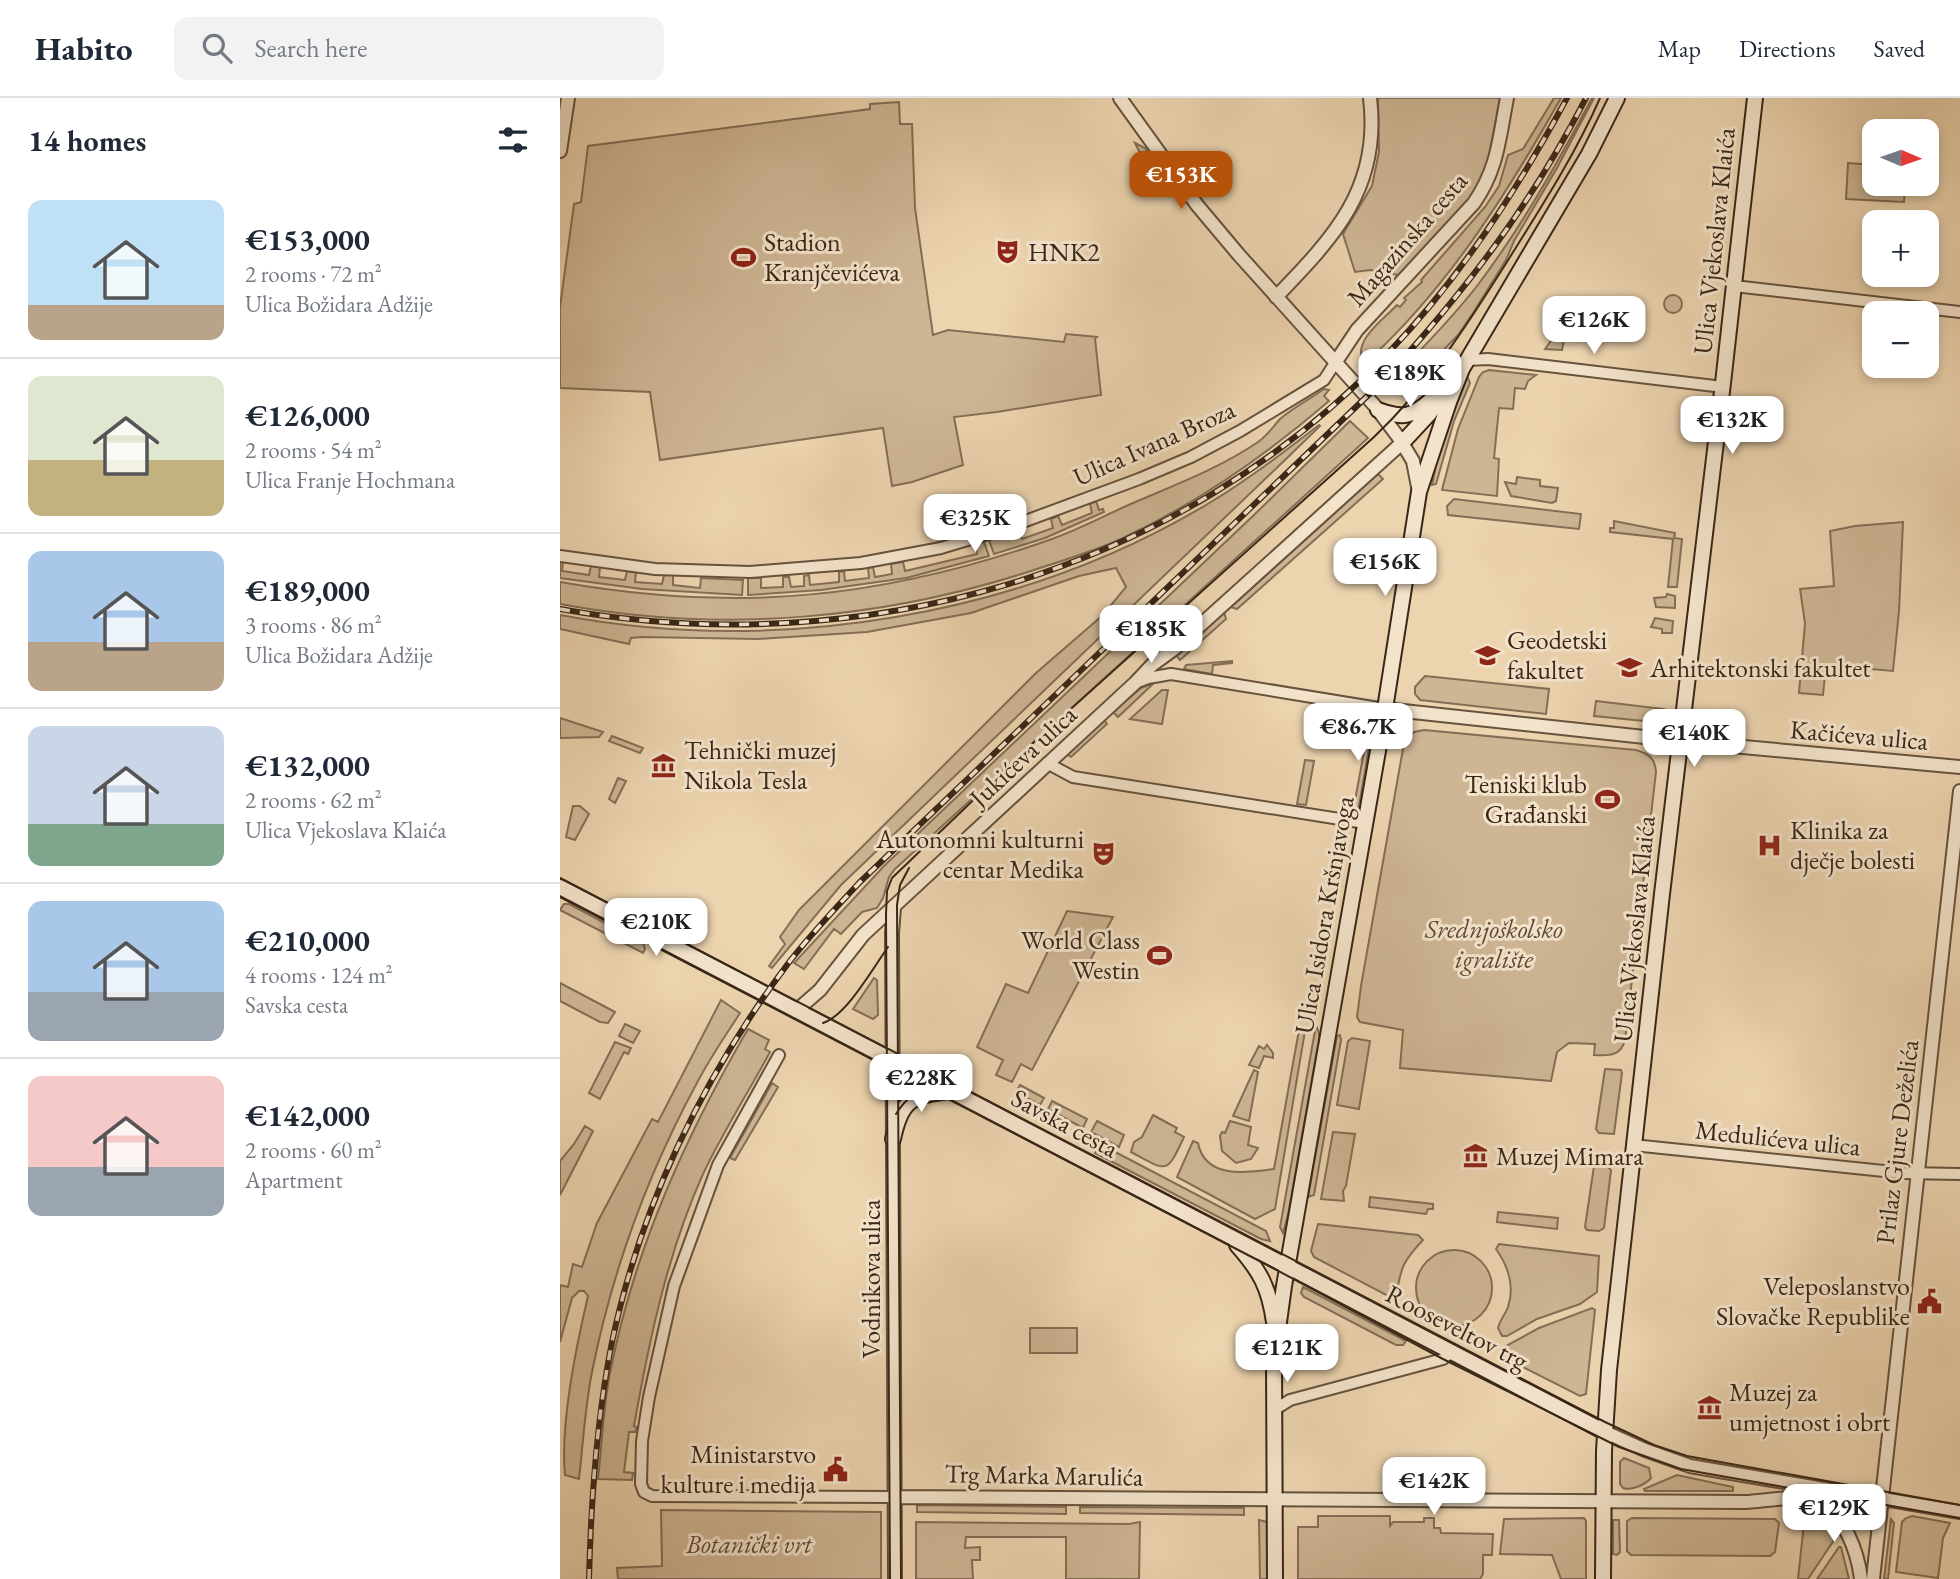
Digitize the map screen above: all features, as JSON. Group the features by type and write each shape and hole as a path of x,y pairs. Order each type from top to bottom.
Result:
{"main road":[{"path":"1402,442 1429,414 1441,393 1465,365 1588,154 1617,98"},
{"name":"Ulica Vjekoslava Klaića","path":"1604,1579 1605,1432 1633,1145 1755,98"},
{"name":"Ulica Isidora Kršnjavoga","path":"1276,1337 1366,823 1419,492 1449,402 1465,365"},
{"path":"1378,410 1396,415 1412,414 1441,393"},
{"name":"Savska cesta","path":"560,887 1287,1266"},
{"path":"893,1139 898,1117 907,1103 919,1096 950,1091"},
{"path":"1231,1237 1256,1267 1267,1286 1276,1337 1275,1579"},
{"name":"Rooseveltov trg","path":"1287,1266 1605,1432"}],"street":[{"path":"560,151 568,98"},
{"path":"1120,98 1197,205 1378,410 1402,442 1415,467 1419,492"},
{"path":"1276,297 1333,234 1355,198 1370,152 1370,98"},
{"name":"Magazinska cesta","path":"1335,363 1357,330 1474,203 1486,185 1495,161 1507,98"},
{"path":"1734,286 1960,312"},
{"path":"1465,365 1495,360 1723,387"},
{"name":"Ulica Ivana Broza","path":"560,555 655,569 750,572 861,564 941,548 1001,530 1191,457 1324,380 1335,363"},
{"name":"Jukićeva ulica","path":"796,1011 814,997 858,940 1152,665 1174,649 1402,442"},
{"path":"1171,674 1166,664 1174,649"},
{"name":"Kačićeva ulica","path":"1135,683 1171,674 1385,709 1960,767"},
{"path":"1048,763 1073,777 1366,823"},
{"name":"Prilaz Gjure Deželića","path":"1873,1579 1960,791"},
{"path":"892,1061 894,908"},
{"path":"779,1055 718,1166 674,1286 649,1397 640,1475 644,1492 663,1497 895,1497 895,1579"},
{"name":"Vodnikova ulica","path":"892,1061 895,1497"},
{"name":"Medulićeva ulica","path":"1633,1145 1917,1174 1960,1174"},
{"path":"1274,1410 1290,1400 1443,1359 1451,1352"},
{"path":"1605,1432 1644,1450 1690,1465 1813,1493 1881,1498 1960,1512"},
{"path":"1813,1493 1847,1533 1858,1558 1861,1579"},
{"name":"Trg Marka Marulića","path":"895,1497 1604,1501 1813,1493"}],"green space":[{"path":"1378,98 1500,98 1486,172 1476,191 1404,276 1370,270 1355,272 1343,234 1372,186 1379,152"},
{"path":"1554,98 1561,98 1521,167 1453,267 1428,298 1373,356 1369,352 1362,358 1363,344 1372,329 1397,305 1400,307 1406,300 1404,298 1422,282 1485,207 1499,186 1508,155 1523,149"},
{"path":"1592,98 1557,168 1473,313 1458,335 1404,391 1394,377 1458,310 1493,264 1538,194"},
{"name":"Stadion Kranjčevićeva","path":"899,102 900,124 912,124 915,208 933,335 948,330 1064,342 1066,334 1098,337 1095,338 1101,395 954,417 963,465 892,486 883,428 660,460 650,392 560,388 560,307 574,204 581,202 588,146 870,109 870,104"},
{"path":"1135,143 1145,148 1154,162 1152,177"},
{"path":"1848,163 1862,164 1862,196 1904,196 1904,202 1846,199"},
{"path":"1673,295 1679,298 1682,304 1679,310 1673,313 1667,310 1664,304 1667,298"},
{"path":"1564,323 1567,325 1562,350 1545,349"},
{"path":"1489,370 1536,375 1528,381 1525,389 1515,388 1513,409 1499,408 1494,458 1499,459 1497,496 1442,490 1458,429 1479,377"},
{"path":"1467,376 1470,383 1454,421 1436,484 1432,485 1438,455"},
{"path":"1324,389 1329,390 1324,396 1329,401 1305,421 1230,477 1177,510 1121,539 979,586 861,610 741,620 620,613 560,604 560,582 625,592 688,597 809,595 928,575 989,559 1070,532 1226,461 1261,440 1280,419"},
{"path":"1350,421 1368,438 895,869 877,908 862,912 841,934 834,929 804,969 794,963 884,866"},
{"path":"1319,425 841,885 772,968 769,966 785,944 780,937 799,910 1036,673 1103,615 1126,587 1116,568 1079,576 971,613 867,632 758,639 641,637 631,638 629,644 560,629 560,615 642,627 727,631 811,628 896,617 979,599 1060,574 1137,542 1225,493"},
{"path":"1378,474 1383,479 1237,609 1231,607"},
{"path":"1517,477 1540,480 1540,486 1558,488 1556,501 1552,503 1511,496 1505,482 1516,484"},
{"path":"1454,499 1581,514 1579,529 1448,515 1447,506"},
{"path":"1096,501 1099,510 1103,509 1104,512 1045,538 994,554 989,540 1019,531 1022,539 1053,528 1051,519 1058,516 1062,525 1092,513 1090,504"},
{"path":"1614,521 1675,533 1674,538 1682,539 1677,587 1668,587 1673,539 1610,532 1610,528 1614,528"},
{"path":"1903,522 1893,671 1826,665 1823,695 1799,693 1805,623 1800,589 1834,586 1830,531"},
{"path":"984,542 989,556 906,578 821,590 748,595 748,578 761,578 761,588 783,587 783,577 789,577 791,587 804,586 804,576 809,575 810,585 839,582 839,572 844,571 845,581 869,578 868,568 873,567 875,577 892,574 891,564 903,562 905,571 977,554 976,545"},
{"path":"560,561 563,562 562,571 589,575 591,566 600,567 599,577 625,580 627,571 636,572 635,582 662,584 664,575 673,575 673,585 700,588 701,578 743,580 742,595 642,589 560,578"},
{"path":"1667,594 1675,596 1675,608 1656,607 1654,598 1666,597"},
{"path":"1224,612 1226,619 1180,660 1176,655"},
{"path":"1655,618 1673,621 1672,633 1662,633 1662,629 1651,627"},
{"path":"1232,661 1213,665 1212,674 1184,669 1186,665"},
{"path":"1425,676 1549,689 1546,714 1420,700 1415,694 1415,687"},
{"path":"1154,683 1118,717 1113,712 1141,688"},
{"path":"1162,690 1168,690 1162,724 1130,719"},
{"path":"1596,701 1664,709 1660,720 1654,722 1594,716"},
{"path":"560,718 603,732 599,737 560,738"},
{"path":"1104,720 1107,724 1071,757 1067,754"},
{"path":"1368,730 1372,730 1358,812 1354,806"},
{"name":"Srednjoškolsko igralište","path":"1424,730 1636,750 1653,760 1656,772 1625,1040 1617,1052 1594,1055 1595,1044 1569,1043 1557,1052 1551,1081 1400,1068 1403,1030 1360,1022 1357,1017 1404,743 1414,732"},
{"path":"612,736 643,748 640,753 609,741"},
{"path":"1305,760 1314,761 1306,805 1297,804"},
{"path":"618,778 626,781 615,803 609,799"},
{"path":"573,806 580,806 589,814 575,840 566,837"},
{"path":"564,904 569,904 643,943 643,953 560,910"},
{"path":"1067,911 1113,917 1032,1070 1021,1064 1012,1082 996,1075 1003,1060 977,1047 1006,984 1028,993"},
{"path":"874,978 877,980 878,1015 873,1019 853,1009"},
{"path":"560,983 615,1012 608,1023 600,1022 560,1001"},
{"path":"721,1000 740,1013 680,1115 648,1186 621,1260 600,1334 586,1412 579,1479 565,1475 567,1409 588,1296 584,1291 579,1291 572,1298 560,1342 560,1285 568,1287 573,1264 582,1267 597,1223 652,1119 658,1122"},
{"path":"625,1024 640,1031 633,1043 619,1036"},
{"path":"1316,1025 1319,1039 1283,1233 1280,1227"},
{"path":"748,1029 769,1040 765,1049 770,1052 703,1174 669,1266 646,1362 634,1426 637,1427 635,1432 629,1432 624,1472 633,1473 632,1480 598,1479 608,1386 620,1327 633,1283 664,1195 683,1153"},
{"path":"1299,1030 1305,1031 1275,1209 1255,1219 1177,1177 1193,1141 1198,1143 1202,1155 1209,1163 1218,1168 1239,1172 1274,1169"},
{"path":"1340,1035 1314,1195 1308,1197 1337,1036"},
{"path":"1352,1038 1370,1041 1359,1109 1337,1105 1348,1041"},
{"path":"615,1042 631,1048 628,1054 624,1052 600,1099 589,1093"},
{"path":"1267,1045 1273,1058 1264,1056 1259,1068 1249,1065 1259,1046 1264,1049"},
{"path":"1605,1069 1621,1070 1622,1073 1614,1134 1599,1133 1596,1129"},
{"path":"1254,1070 1258,1072 1249,1121 1233,1116"},
{"path":"772,1083 778,1087 735,1160 730,1158"},
{"path":"1020,1085 1044,1098 1040,1105 1016,1092"},
{"path":"1052,1101 1087,1119 1083,1128 1048,1109"},
{"path":"1153,1115 1177,1128 1175,1132 1184,1137 1169,1164 1164,1166 1131,1152 1134,1142 1142,1137"},
{"path":"1097,1121 1124,1135 1119,1147 1091,1132"},
{"path":"1230,1121 1251,1127 1248,1145 1258,1148 1251,1159 1236,1163 1222,1151 1220,1136 1222,1132 1225,1133"},
{"path":"585,1126 593,1131 560,1195 560,1161"},
{"path":"1333,1132 1355,1134 1343,1191 1344,1201 1321,1199"},
{"path":"1100,1144 1266,1231 1270,1241 1261,1239 1095,1153"},
{"path":"1594,1166 1608,1167 1611,1170 1604,1228 1599,1231 1587,1230 1585,1227"},
{"path":"1370,1197 1433,1204 1433,1209 1428,1209 1426,1214 1369,1207"},
{"path":"1498,1212 1558,1218 1557,1229 1497,1222"},
{"path":"1318,1224 1418,1235 1423,1240 1404,1264 1397,1294 1390,1297 1314,1257 1311,1251"},
{"path":"1499,1244 1599,1256 1597,1292 1580,1304 1537,1319 1507,1336 1502,1336 1498,1328 1508,1307 1511,1291 1507,1269 1496,1249"},
{"path":"1454,1250 1469,1253 1481,1261 1489,1273 1492,1288 1489,1303 1481,1315 1469,1323 1454,1326 1439,1323 1427,1315 1419,1303 1416,1288 1419,1273 1427,1261 1439,1253"},
{"path":"1303,1287 1406,1341 1403,1345 1396,1345 1304,1297 1301,1293"},
{"path":"1592,1308 1595,1310 1586,1394 1580,1396 1505,1358 1504,1347 1539,1328"},
{"path":"1030,1328 1077,1328 1077,1353 1030,1353"},
{"path":"1624,1458 1649,1468 1651,1478 1638,1487 1623,1488 1620,1484 1620,1462"},
{"path":"1677,1475 1733,1487 1733,1491 1644,1489"},
{"path":"917,1505 1066,1507 1066,1514 917,1512"},
{"path":"1080,1507 1244,1508 1244,1515 1080,1513"},
{"name":"Botanički vrt","path":"661,1510 881,1512 881,1579 618,1579 617,1568 662,1566"},
{"path":"1318,1516 1390,1516 1390,1526 1393,1522 1424,1522 1424,1518 1434,1518 1434,1528 1440,1528 1441,1533 1493,1534 1492,1555 1483,1555 1483,1574 1480,1579 1298,1579 1298,1527 1318,1527"},
{"path":"1912,1516 1950,1523 1943,1538 1938,1578 1896,1572 1902,1522"},
{"path":"1584,1518 1586,1579 1561,1579 1552,1555 1500,1554 1504,1519"},
{"path":"1632,1518 1775,1519 1779,1523 1775,1552 1770,1556 1631,1555 1627,1551 1627,1521"},
{"path":"1812,1519 1826,1524 1836,1537 1808,1579 1798,1579 1804,1523"},
{"path":"1891,1519 1894,1523 1888,1579 1884,1579"},
{"path":"1259,1520 1267,1522 1267,1579 1260,1579"},
{"path":"1613,1520 1619,1520 1620,1552 1617,1555 1613,1554"},
{"path":"916,1522 1140,1522 1139,1579 1066,1579 1066,1537 966,1537 965,1548 980,1547 980,1560 972,1560 973,1579 916,1579"},
{"path":"1839,1547 1849,1579 1817,1579"}],"tram line":[{"path":"890,1579 886,914 887,891 892,878 1035,741 1394,417 1448,352 1479,305 1558,179 1600,98"},
{"path":"901,1579 897,905 900,885 909,868"},
{"path":"560,878 1605,1422 1654,1445 1687,1456 1960,1505"},
{"path":"560,897 1443,1359 1619,1447 1681,1469 1960,1518"},
{"path":"823,1023 850,1001 888,947"},
{"path":"896,1114 912,1096 935,1089"}],"railway":[{"path":"560,609 673,623 786,623 898,610 1008,584 1113,546 1212,494 1305,429 1389,352 1440,293 1487,231 1529,166 1567,98"},
{"path":"589,1579 598,1434 611,1347 623,1296 638,1245 678,1147 701,1099 756,1008 795,954 860,882 1383,381 1442,314 1494,247 1542,176 1586,98"}],"place":[{"name":"HNK2","path":"1008,252"},
{"name":"Stadion Kranjčevićeva","path":"744,257"},
{"name":"Geodetski fakultet","path":"1487,655"},
{"name":"Arhitektonski fakultet","path":"1630,668"},
{"name":"Tehnički muzej Nikola Tesla","path":"664,765"},
{"name":"Teniski klub Građanski","path":"1607,799"},
{"name":"Klinika za dječje bolesti","path":"1770,845"},
{"name":"Autonomni kulturni centar Medika","path":"1104,854"},
{"name":"World Class Westin","path":"1160,955"},
{"name":"Muzej Mimara","path":"1476,1156"},
{"name":"Veleposlanstvo Slovačke Republike","path":"1930,1301"},
{"name":"Muzej za umjetnost i obrt","path":"1709,1407"},
{"name":"Ministarstvo kulture i medija","path":"836,1469"}]}
